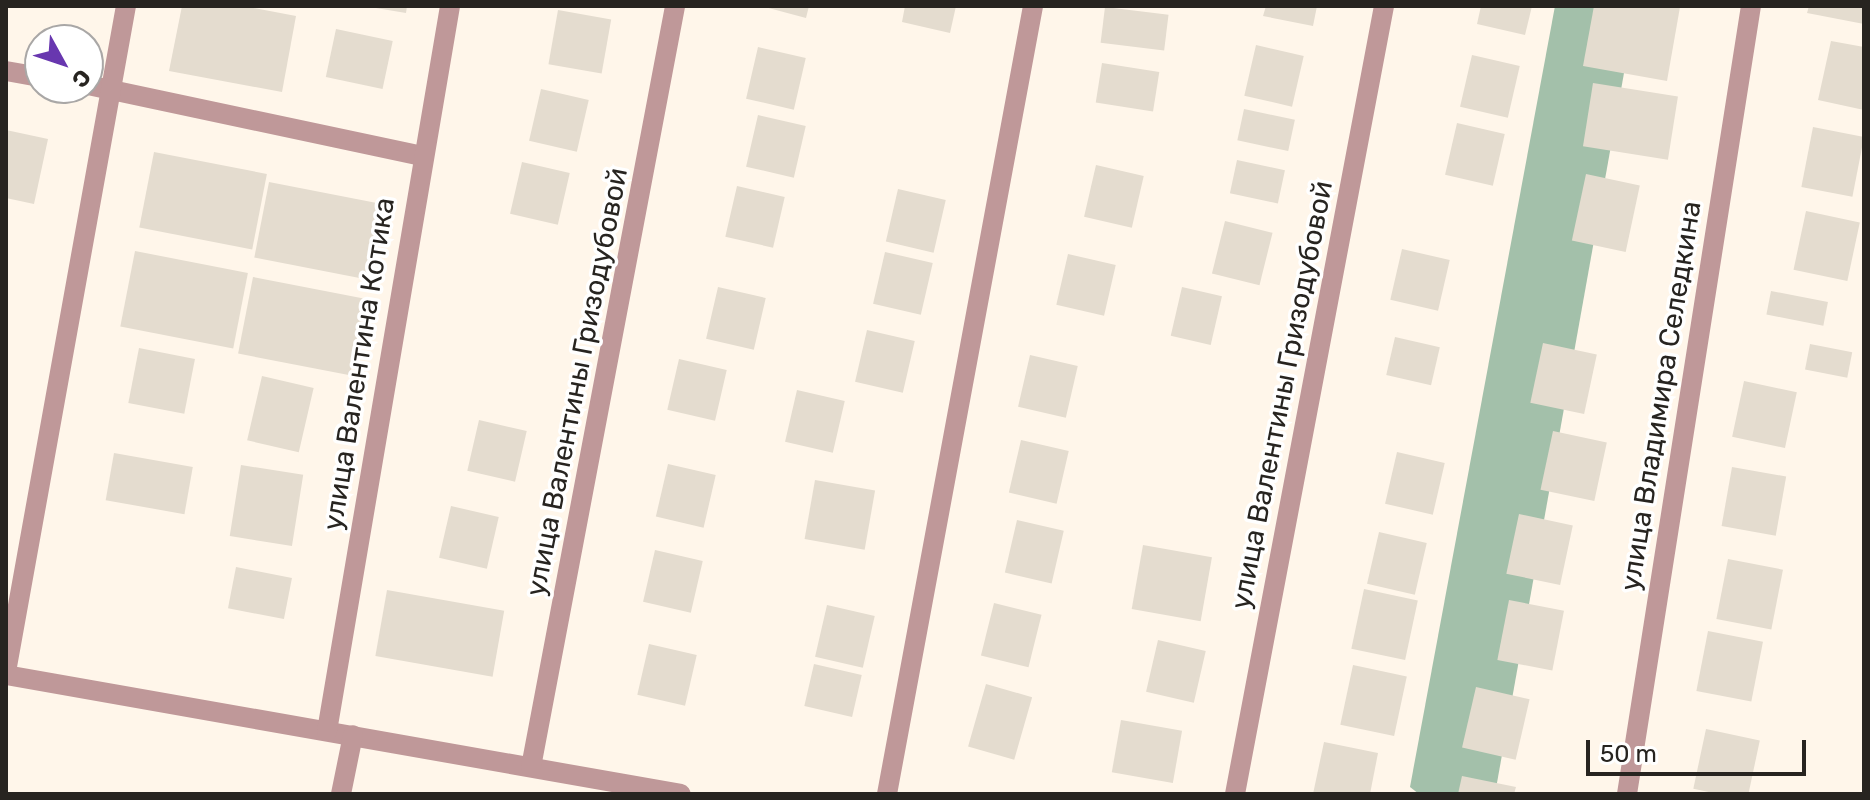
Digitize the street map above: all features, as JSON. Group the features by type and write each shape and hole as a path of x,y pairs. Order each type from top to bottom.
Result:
{"street":[{"path":"126,6 6,673 681,794"},
{"name":"улица Валентина Котика","path":"327,731 422,156 450,6"},
{"name":"улица Валентины Гризодубовой","path":"531,767 675,6"},
{"path":"887,794 1033,6"},
{"name":"улица Валентины Гризодубовой","path":"1235,794 1384,6"},
{"name":"улица Владимира Селедкина","path":"1627,794 1751,6"},
{"path":"104,88 422,156"},
{"path":"341,794 353,735"}],"green space":[{"path":"1555,6 1636,6 1495,794 1419,794 1410,787"}],"building":[{"path":"182,6 243,6 296,16 282,92 169,71"},
{"path":"364,6 407,6 406,13"},
{"path":"761,6 809,6 806,18"},
{"path":"905,6 956,6 950,33 902,22"},
{"path":"1266,6 1317,6 1313,26 1263,16"},
{"path":"1481,6 1532,6 1525,35 1477,24"},
{"path":"1594,6 1680,7 1667,81 1583,66"},
{"path":"1809,6 1864,6 1864,24 1807,13"},
{"path":"1105,7 1169,15 1164,51 1101,43"},
{"path":"558,10 611,19 602,74 548,64"},
{"path":"336,29 393,41 383,89 326,77"},
{"path":"1831,41 1864,47 1864,110 1818,100"},
{"path":"1256,45 1304,56 1292,107 1244,96"},
{"path":"758,47 806,58 794,110 746,99"},
{"path":"1472,55 1520,66 1508,118 1460,107"},
{"path":"1102,63 1159,72 1153,112 1096,103"},
{"path":"1593,83 1678,96 1668,160 1583,146"},
{"path":"541,89 589,100 577,152 529,141"},
{"path":"1244,109 1295,120 1288,151 1237,140"},
{"path":"758,115 806,126 794,178 746,167"},
{"path":"1457,123 1505,134 1493,186 1445,175"},
{"path":"1813,127 1864,137 1852,197 1801,187"},
{"path":"6,130 48,139 34,204 6,198"},
{"path":"154,152 267,174 252,250 139,228"},
{"path":"1237,160 1285,170 1278,203 1230,193"},
{"path":"522,162 570,173 558,225 510,214"},
{"path":"1096,165 1144,176 1132,228 1084,217"},
{"path":"1586,174 1640,185 1626,252 1572,241"},
{"path":"269,182 382,204 367,280 254,258"},
{"path":"737,186 785,197 773,248 725,237"},
{"path":"898,189 946,200 934,253 886,242"},
{"path":"1806,211 1860,222 1847,281 1794,270"},
{"path":"1225,221 1273,233 1259,285 1212,273"},
{"path":"1402,249 1450,260 1438,311 1390,300"},
{"path":"135,251 248,273 233,349 120,327"},
{"path":"885,252 933,263 921,315 873,304"},
{"path":"1068,254 1116,265 1104,316 1056,305"},
{"path":"253,277 365,299 350,375 238,354"},
{"path":"718,287 766,298 754,350 706,339"},
{"path":"1182,287 1222,296 1211,345 1171,336"},
{"path":"1771,291 1828,302 1823,326 1766,315"},
{"path":"867,330 915,341 903,393 855,382"},
{"path":"1395,337 1440,347 1431,385 1386,375"},
{"path":"1543,343 1597,354 1584,414 1530,403"},
{"path":"1810,344 1852,352 1847,378 1805,370"},
{"path":"139,348 195,359 184,414 128,403"},
{"path":"1030,355 1078,366 1066,418 1018,407"},
{"path":"679,359 727,370 715,421 667,410"},
{"path":"262,376 314,388 299,452 247,440"},
{"path":"1744,381 1797,392 1785,448 1732,437"},
{"path":"797,390 845,401 833,453 785,442"},
{"path":"479,420 527,431 515,482 467,471"},
{"path":"1553,431 1607,442 1594,501 1541,490"},
{"path":"1021,440 1069,451 1057,504 1009,493"},
{"path":"1397,452 1445,463 1433,515 1385,504"},
{"path":"114,453 193,467 184,514 106,500"},
{"path":"668,464 716,475 704,528 656,517"},
{"path":"241,465 303,475 292,546 230,536"},
{"path":"1732,467 1786,477 1776,536 1722,526"},
{"path":"815,480 875,491 865,550 805,539"},
{"path":"451,506 499,517 487,569 439,558"},
{"path":"1519,514 1573,525 1560,585 1506,574"},
{"path":"1017,520 1064,531 1052,583 1005,573"},
{"path":"1379,532 1427,543 1415,595 1367,584"},
{"path":"1143,545 1212,557 1201,621 1132,609"},
{"path":"655,550 703,561 691,613 643,602"},
{"path":"1728,559 1783,570 1771,630 1716,619"},
{"path":"236,567 292,578 284,619 228,608"},
{"path":"1364,589 1418,600 1405,660 1351,649"},
{"path":"387,590 504,611 493,677 375,656"},
{"path":"1509,600 1564,611 1552,671 1497,660"},
{"path":"994,603 1042,615 1028,667 981,655"},
{"path":"827,605 875,616 863,668 815,657"},
{"path":"1708,631 1763,642 1751,702 1696,691"},
{"path":"1158,640 1206,651 1194,703 1146,692"},
{"path":"649,644 697,655 685,706 637,695"},
{"path":"814,664 862,675 852,717 804,706"},
{"path":"1353,665 1407,676 1394,736 1340,725"},
{"path":"986,684 1032,697 1014,760 968,746"},
{"path":"1476,687 1530,699 1516,760 1462,747"},
{"path":"1121,720 1182,731 1173,783 1112,772"},
{"path":"1706,729 1760,740 1748,794 1718,794 1693,789"},
{"path":"1324,742 1378,753 1370,794 1313,794"},
{"path":"1462,776 1516,787 1514,794 1458,794"}]}
